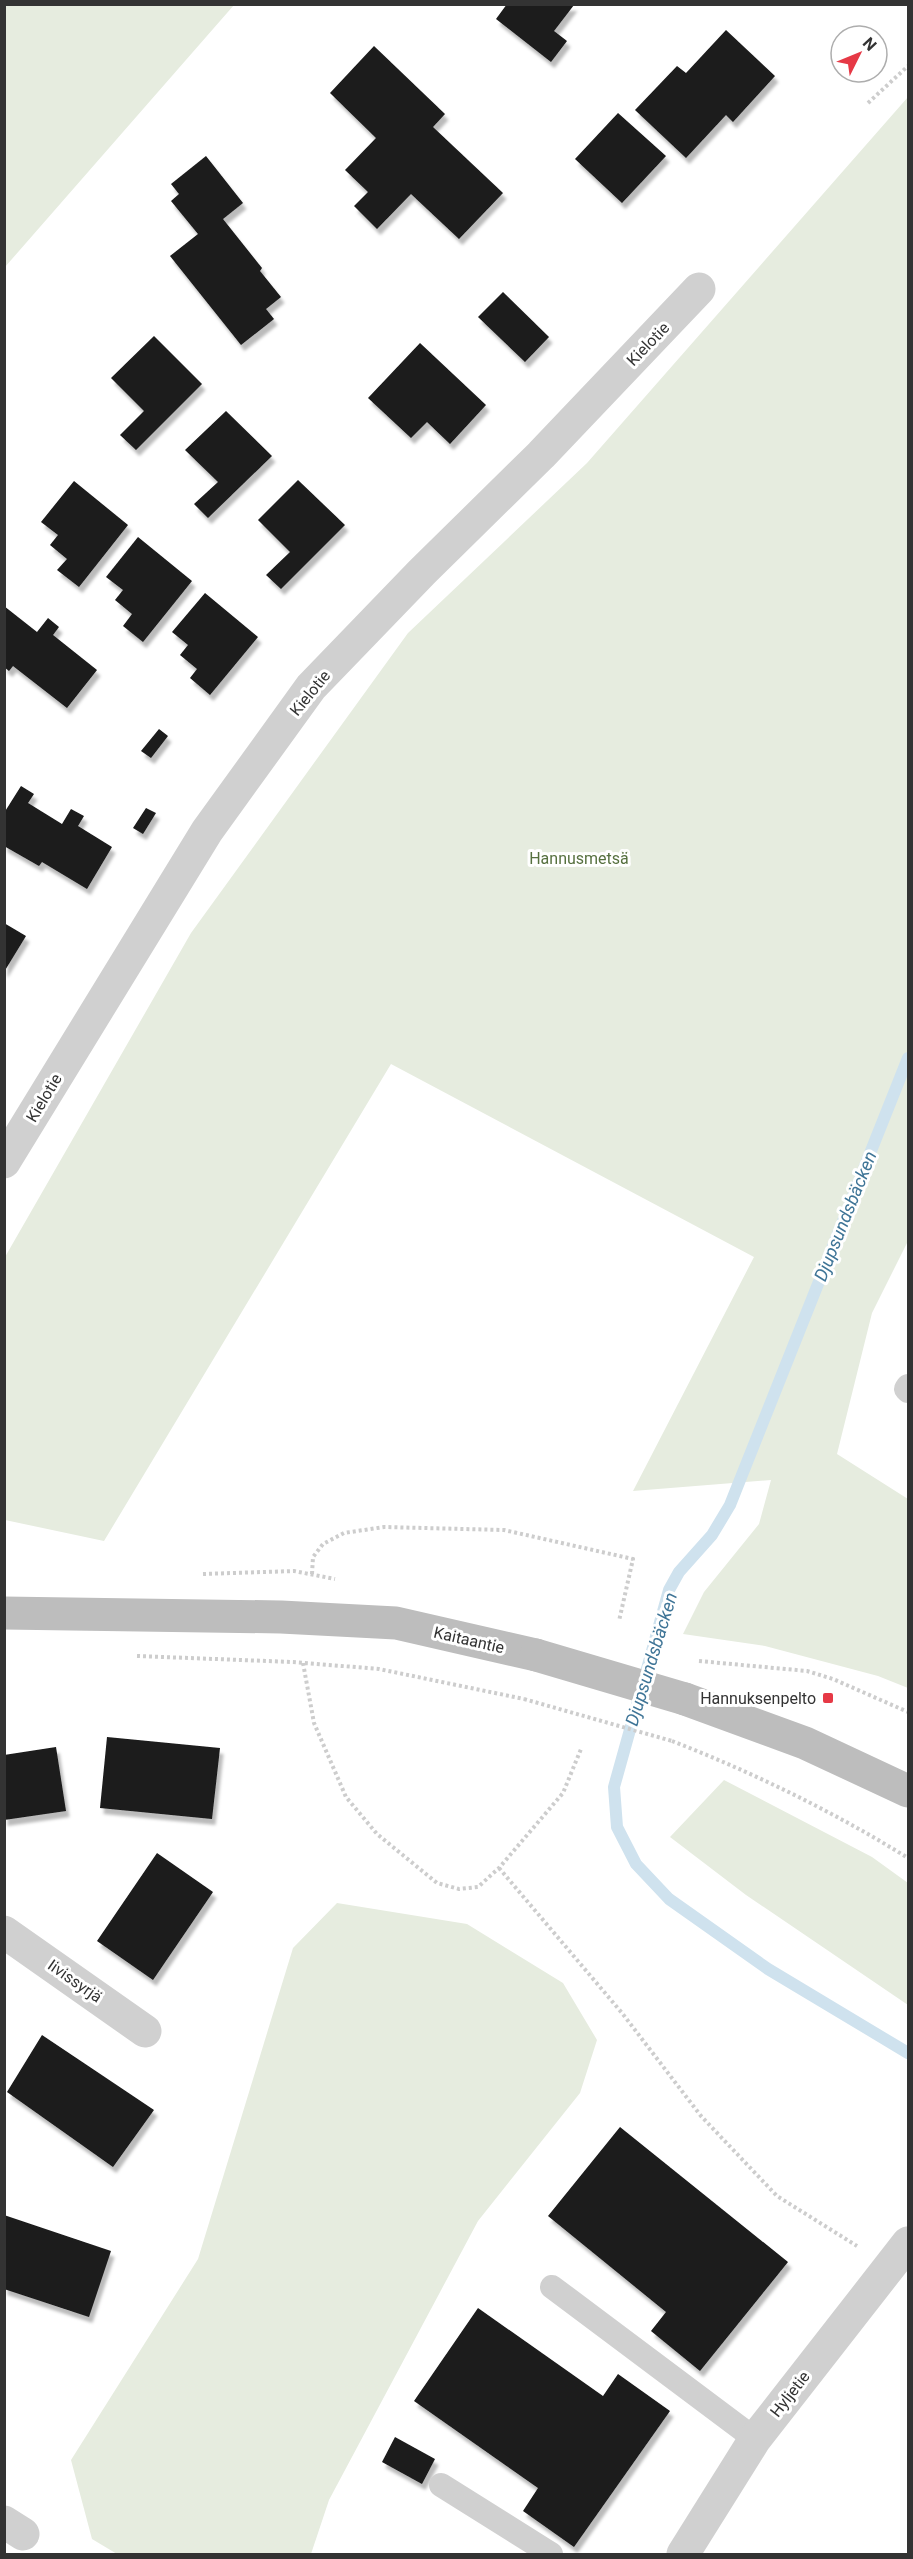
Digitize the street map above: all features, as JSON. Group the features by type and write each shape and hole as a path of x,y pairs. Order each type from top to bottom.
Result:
{"main road":[{"name":"Kaitaantie","path":"4,1613 281,1617 396,1623 536,1655 685,1699 805,1743 909,1791"}],"street":[{"name":"Kielotie","path":"4,1162 207,831 311,687 422,572 541,455 699,289"},
{"name":"Iivissyrjä","path":"4,1932 145,2031"},
{"name":"Hyljetie","path":"683,2554 755,2439 909,2243"}],"lane":[{"path":"909,1386 906,1389 909,1391"},
{"path":"552,2287 755,2439"},
{"path":"441,2485 551,2554"}],"path":[{"path":"868,103 909,66"},
{"path":"312,1574 313,1557 323,1544 344,1533 384,1527 504,1530 633,1559 619,1621"},
{"path":"127,1656 303,1663 379,1669 524,1699 672,1741 736,1766 875,1837 909,1858"},
{"path":"693,1661 807,1671 832,1679 909,1712"},
{"path":"303,1663 314,1723 327,1758 346,1797 377,1834 437,1883 459,1889 478,1887 499,1868 563,1793 581,1749"},
{"path":"499,1868 622,2013 709,2124 777,2196 862,2250"}],"green space":[{"path":"4,5 234,5 5,267"},
{"name":"Hannusmetsä","path":"908,97 908,1241 872,1313 837,1454 908,1499 908,1688 878,1676 765,1646 683,1634 704,1592 759,1524 771,1480 633,1491 754,1257 391,1064 104,1541 5,1520 5,1257 191,933 408,633 587,463"},
{"path":"724,1780 872,1857 908,1883 908,2005 746,1895 670,1837"},
{"path":"337,1903 467,1924 563,1983 597,2040 580,2093 478,2221 329,2500 311,2554 117,2554 92,2539 71,2460 198,2259 293,1948"}],"building":[{"path":"507,4 574,5 554,31 567,41 551,62 496,19"},
{"path":"726,30 775,76 733,122 726,115 686,158 635,110 677,66 686,73"},
{"path":"374,46 445,114 433,127 503,193 459,239 411,194 377,229 354,206 368,192 345,170 376,138 330,93"},
{"path":"618,113 666,156 622,203 575,159"},
{"path":"206,156 243,203 223,219 262,268 260,271 281,297 266,309 274,319 241,345 170,256 198,234 171,201 179,194 171,184"},
{"path":"503,292 549,337 525,362 478,317"},
{"path":"154,336 202,384 136,450 120,435 144,411 111,378"},
{"path":"420,343 486,405 450,444 427,422 411,438 368,398"},
{"path":"226,411 272,456 208,518 194,504 218,482 185,450"},
{"path":"298,480 345,525 281,589 266,575 290,552 258,520"},
{"path":"74,481 128,525 79,587 57,570 67,559 50,545 58,535 41,522"},
{"path":"138,537 192,581 143,642 123,626 132,614 115,600 123,590 106,577"},
{"path":"205,593 258,637 210,695 190,678 197,669 180,655 188,645 172,632"},
{"path":"4,606 37,632 48,618 59,627 53,635 97,670 67,708 13,666 9,671 4,667"},
{"path":"159,729 168,736 151,758 141,751"},
{"path":"21,786 34,794 28,803 62,824 71,809 84,816 78,826 112,847 87,889 42,862 39,866 4,846 4,813"},
{"path":"146,808 156,813 143,834 133,828"},
{"path":"4,923 26,936 4,972"},
{"path":"107,1737 220,1748 212,1819 100,1808"},
{"path":"56,1747 66,1811 4,1820 4,1755"},
{"path":"157,1853 213,1892 153,1980 97,1941"},
{"path":"42,2035 154,2110 113,2167 7,2092"},
{"path":"620,2127 788,2262 700,2371 651,2331 666,2312 548,2216"},
{"path":"4,2215 111,2251 89,2317 4,2289"},
{"path":"478,2308 603,2396 618,2374 670,2411 574,2547 523,2511 538,2488 414,2401"},
{"path":"395,2437 435,2459 422,2484 382,2462"}],"waterway":[{"name":"Djupsundsbäcken","path":"908,1058 730,1505 712,1535 679,1572 669,1590 614,1787 617,1827 636,1864 669,1899 768,1969 908,2053"}],"place":[{"name":"Hannuksenpelto","path":"828,1698"}]}
